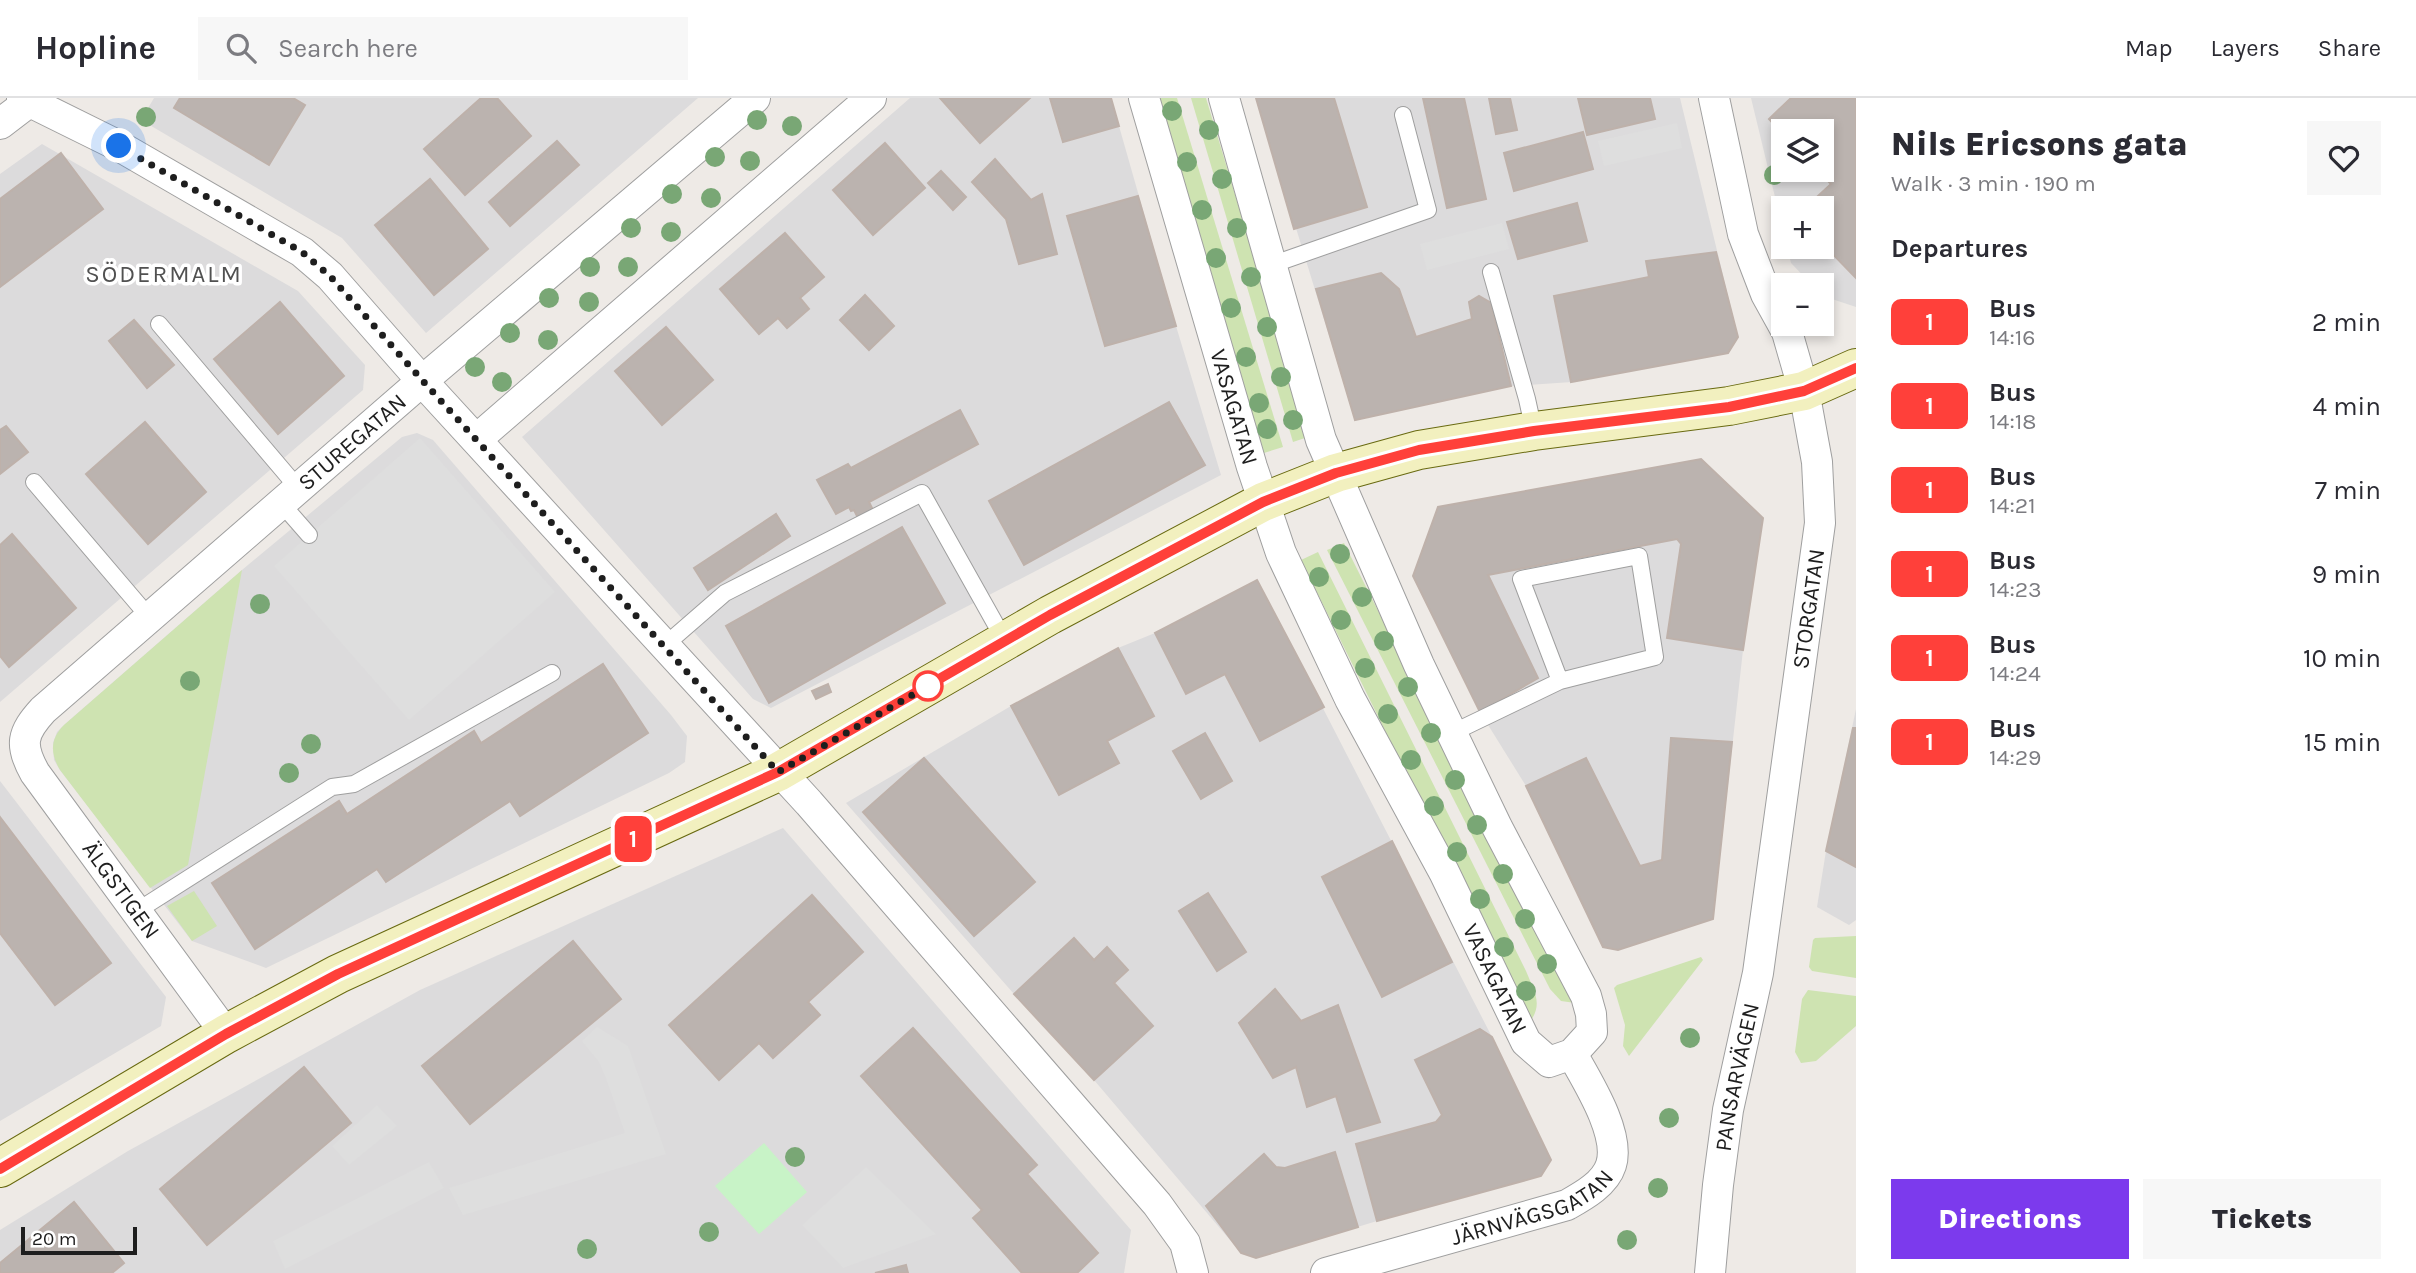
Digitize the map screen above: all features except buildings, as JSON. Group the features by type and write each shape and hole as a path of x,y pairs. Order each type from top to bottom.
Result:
{"street":[{"name":"STUREGATAN","path":"24,741 29,725 43,709 422,380 755,98"},
{"path":"478,439 871,98"},
{"name":"VASAGATAN","path":"1144,98 1280,553 1350,699 1444,872 1526,1042 1549,1062 1572,1054"},
{"path":"1224,98 1321,440 1355,522 1452,733 1497,827 1586,996 1592,1032 1572,1054"},
{"name":"STORGATAN","path":"1714,98 1743,234 1766,294 1787,332 1804,391 1817,462 1820,523 1771,883"},
{"path":"0,124 28,99 119,146 302,252 330,276 822,818 1157,1204 1185,1243 1193,1273"},
{"path":"0,1168 226,1034 338,974 778,772 1005,640 1263,502 1336,473 1419,450 1534,431 1729,407 1804,391 1856,368"},
{"name":"ÄLGSTIGEN","path":"24,741 27,758 35,773 226,1034"},
{"name":"PANSARVÄGEN","path":"1710,1273 1717,1185 1728,1111 1758,973 1771,883"},
{"name":"JÄRNVÄGSGATAN","path":"1326,1273 1567,1205 1594,1188 1611,1166 1612,1138 1592,1090 1572,1054"}],"lane":[{"path":"1271,265 1428,210 1403,115"},
{"path":"1491,272 1534,431"},
{"path":"159,324 290,495 309,535"},
{"path":"34,482 149,617"},
{"path":"664,646 725,593 922,493 1005,640"},
{"path":"1452,733 1560,681 1655,656 1639,556 1521,579 1560,681"},
{"path":"137,911 332,787 354,784 552,673"}],"shaded area":[{"path":"154,98 698,98 426,333 342,238 141,120"},
{"path":"910,98 1111,98 1221,475 771,708 753,699 522,437"},
{"path":"1256,98 1680,98 1738,337 1728,353 1572,382 1511,386 1355,420"},
{"path":"1751,98 1856,98 1856,307 1834,300 1834,273 1801,273 1790,259 1834,259 1834,196 1775,196 1771,182 1834,182 1834,119 1771,119 1771,180"},
{"path":"1677,123 1682,148 1604,166 1598,141"},
{"path":"42,144 298,291 365,365 363,390 0,702 0,174"},
{"path":"1502,223 1509,249 1427,270 1420,244"},
{"path":"417,433 433,440 671,715 687,736 685,762 669,773 266,968 192,941 60,770 54,760 53,743 57,732 64,725 242,570 402,437"},
{"path":"420,438 555,592 409,720 274,566"},
{"path":"1701,459 1763,518 1743,650 1713,919 1618,950 1603,947 1526,786 1480,712 1413,576 1438,507"},
{"path":"1257,580 1492,1037 1551,1160 1541,1176 1377,1221 1256,1258 1241,1253 1094,1080 1014,994 846,803 1011,706 1118,648 1155,633"},
{"path":"1856,709 1856,920 1849,925 1817,907"},
{"path":"0,781 166,997 161,1026 0,1121"},
{"path":"783,828 1131,1230 1124,1273 0,1273 0,1230 128,1151 420,990"},
{"path":"597,1027 628,1046 666,1154 463,1215 449,1188 625,1133 599,1062 582,1041"},
{"path":"377,1105 397,1126 349,1165 332,1146"},
{"path":"429,1162 444,1188 285,1269 273,1241"},
{"path":"866,1167 936,1234 843,1268 802,1225"}],"green space":[{"path":"1160,98 1177,98 1283,447 1264,453"},
{"path":"1191,98 1206,98 1308,437 1293,442"},
{"path":"1344,543 1575,1003 1561,1001 1550,989 1327,550"},
{"path":"1318,552 1526,971 1537,1003 1529,1023 1301,560"},
{"path":"242,570 188,865 150,888 60,770 54,758 54,741 64,725"},
{"path":"194,891 217,926 192,941 167,906"},
{"path":"1856,936 1856,978 1812,971 1809,967 1815,938"},
{"path":"1701,957 1703,960 1629,1056 1623,1046 1625,1025 1614,988"},
{"path":"1808,990 1856,996 1856,1026 1816,1061 1801,1063 1795,1052 1802,999"},
{"path":"764,1143 807,1192 759,1234 715,1186"}],"bus line":[{"name":"1","path":"0,1169 226,1034 338,974 778,772 1005,640 1263,502 1336,473 1419,450 1534,431 1729,407 1804,391 1856,368"}],"district":[{"name":"SÖDERMALM","path":"164,274"}],"route":[{"path":"119,146 302,252 330,276 778,772 928,686"}]}
